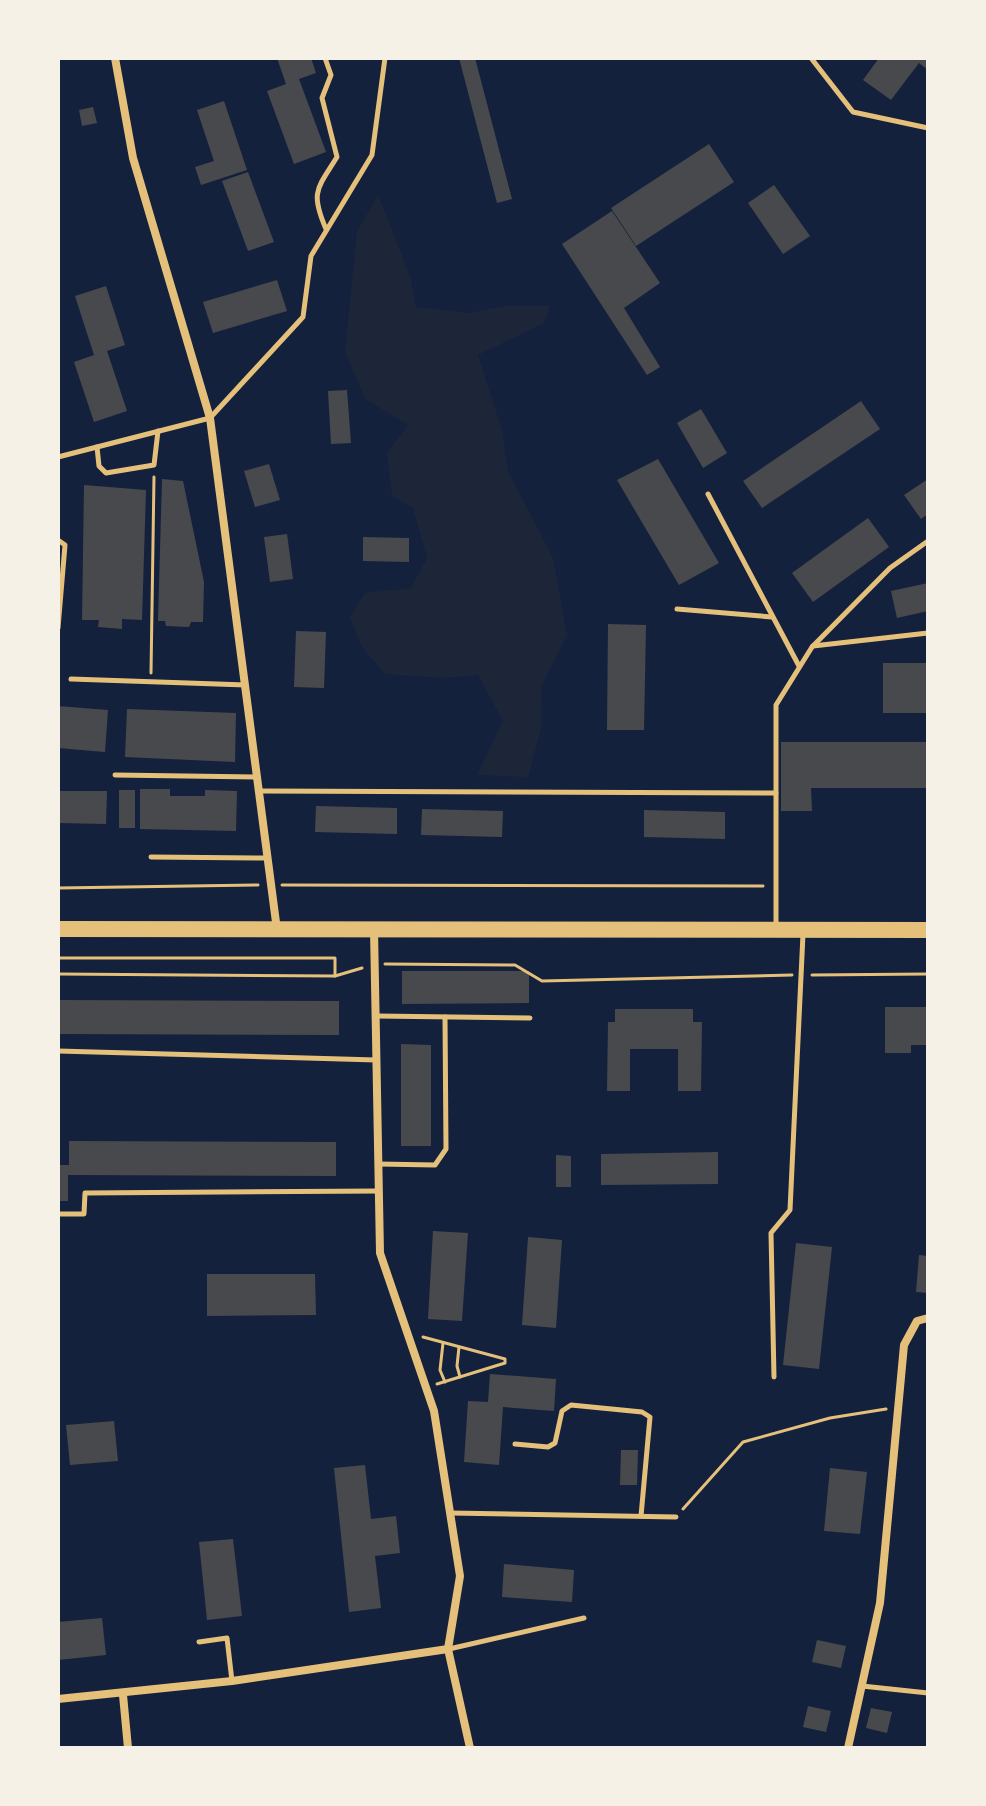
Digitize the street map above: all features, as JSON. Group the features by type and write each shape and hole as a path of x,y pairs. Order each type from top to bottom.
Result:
{"highway":[{"path":"58,929 928,930"}],"street":[{"path":"115,58 133,158 210,418 277,930"},
{"path":"374,929 380,1253 434,1411 460,1576 448,1649 470,1748"},
{"path":"848,1748 880,1603 901,1406 904,1345 917,1321 928,1318"},
{"path":"58,1699 123,1695 448,1649"},
{"path":"123,1695 128,1748"}],"lane":[{"path":"325,58 331,75 322,98 337,157 316,191 315,203 327,230"},
{"path":"58,457 210,418 303,317 311,256 372,155 385,58"},
{"path":"811,58 853,112 928,128"},
{"path":"97,447 99,466 106,473 154,465 158,431"},
{"path":"708,494 799,667"},
{"path":"58,540 65,545 58,628"},
{"path":"776,929 776,705 812,647 890,568 928,541"},
{"path":"677,609 773,617"},
{"path":"812,647 928,633"},
{"path":"71,679 247,685"},
{"path":"115,775 259,777"},
{"path":"260,791 776,793"},
{"path":"151,857 268,859"},
{"path":"774,1377 771,1233 790,1210 803,929"},
{"path":"376,1016 530,1018"},
{"path":"378,1164 435,1165 446,1149 445,1017"},
{"path":"58,1051 376,1060"},
{"path":"58,1214 84,1214 85,1193 379,1191"},
{"path":"515,1444 548,1447 555,1443 562,1411 571,1405 642,1412 650,1417 641,1516"},
{"path":"450,1513 676,1517"},
{"path":"448,1649 584,1618"},
{"path":"199,1642 227,1638 232,1681"},
{"path":"862,1686 928,1693"}],"path":[{"path":"150,682 154,465"},
{"path":"58,888 763,886"},
{"path":"58,958 335,958 335,976"},
{"path":"58,974 335,976 375,964 515,965 542,981 928,974"},
{"path":"407,1333 505,1359 505,1363 426,1388"},
{"path":"443,1343 440,1370 445,1382"},
{"path":"459,1347 457,1366 460,1377"},
{"path":"676,1517 743,1442 830,1418 901,1406"}],"shaded area":[{"path":"378,195 410,276 416,307 468,313 506,306 550,306 544,323 478,355 502,430 508,471 553,558 567,635 542,685 541,729 528,777 477,775 503,721 478,675 444,678 385,674 362,647 350,617 365,593 411,588 427,558 413,508 392,496 387,453 408,425 365,399 345,351 357,231"}],"building":[{"path":"277,58 311,58 316,73 299,79 326,152 294,164 267,91 286,84"},
{"path":"459,58 475,58 512,199 497,203"},
{"path":"879,58 928,58 928,70 919,63 891,100 863,80"},
{"path":"224,101 247,170 201,185 195,167 214,161 197,110"},
{"path":"93,107 97,123 82,126 79,110"},
{"path":"709,144 734,182 636,246 611,208"},
{"path":"248,172 274,242 248,251 222,181"},
{"path":"774,185 810,236 783,254 748,203"},
{"path":"612,211 660,283 624,308 660,367 647,375 562,244"},
{"path":"277,280 287,311 213,333 203,302"},
{"path":"106,286 125,345 107,351 127,411 94,422 74,362 94,355 75,296"},
{"path":"347,390 351,443 331,444 328,391"},
{"path":"861,401 880,429 762,508 743,481"},
{"path":"701,409 727,453 703,468 677,423"},
{"path":"658,459 719,563 679,585 617,480"},
{"path":"269,464 280,500 255,507 244,471"},
{"path":"162,479 183,481 204,582 203,622 191,622 189,627 166,626 165,621 158,621"},
{"path":"928,479 928,514 921,519 904,495"},
{"path":"84,485 146,490 142,620 122,619 122,629 98,627 99,620 82,620"},
{"path":"868,518 889,547 813,602 792,573"},
{"path":"287,534 293,579 270,582 264,537"},
{"path":"363,537 409,538 409,562 363,561"},
{"path":"928,583 928,611 897,618 891,591"},
{"path":"608,624 646,625 644,730 607,730"},
{"path":"296,631 326,632 324,688 294,687"},
{"path":"883,663 928,663 928,713 883,713"},
{"path":"58,706 108,710 105,752 58,748"},
{"path":"127,709 236,713 235,762 125,757"},
{"path":"781,742 928,742 928,788 811,788 812,811 781,811"},
{"path":"140,789 170,789 170,796 205,796 205,790 237,791 236,831 140,829"},
{"path":"119,790 135,790 135,828 119,828"},
{"path":"58,791 107,791 106,824 58,823"},
{"path":"316,806 397,808 397,834 315,832"},
{"path":"422,809 503,811 502,837 421,835"},
{"path":"644,810 725,812 725,839 644,837"},
{"path":"402,971 529,971 529,1003 402,1004"},
{"path":"58,1000 339,1001 339,1035 58,1034"},
{"path":"885,1007 928,1007 928,1045 911,1045 911,1053 885,1053"},
{"path":"615,1009 693,1009 693,1022 702,1022 701,1091 678,1091 678,1049 630,1049 630,1091 607,1091 608,1022 615,1022"},
{"path":"401,1044 431,1045 431,1146 401,1146"},
{"path":"69,1141 336,1142 336,1176 68,1175 68,1201 58,1201 58,1165 69,1165"},
{"path":"718,1152 718,1184 601,1185 601,1154"},
{"path":"556,1155 571,1156 571,1187 556,1187"},
{"path":"433,1231 468,1233 462,1321 428,1319"},
{"path":"528,1237 562,1240 556,1328 522,1325"},
{"path":"796,1243 832,1247 819,1369 783,1365"},
{"path":"919,1255 928,1256 928,1293 916,1292"},
{"path":"207,1274 315,1274 316,1315 207,1316"},
{"path":"490,1374 556,1379 554,1411 503,1407 499,1465 464,1462 468,1401 488,1402"},
{"path":"114,1421 118,1461 70,1465 66,1425"},
{"path":"621,1450 638,1450 637,1485 620,1485"},
{"path":"365,1465 371,1519 396,1516 400,1553 375,1556 381,1608 349,1612 334,1468"},
{"path":"830,1468 867,1472 860,1534 824,1531"},
{"path":"233,1539 242,1616 207,1620 199,1542"},
{"path":"504,1564 574,1570 572,1602 502,1597"},
{"path":"102,1618 106,1655 58,1660 58,1622"},
{"path":"817,1640 846,1646 841,1668 812,1662"},
{"path":"808,1706 831,1711 826,1732 803,1727"},
{"path":"871,1708 892,1712 887,1733 866,1728"}]}
